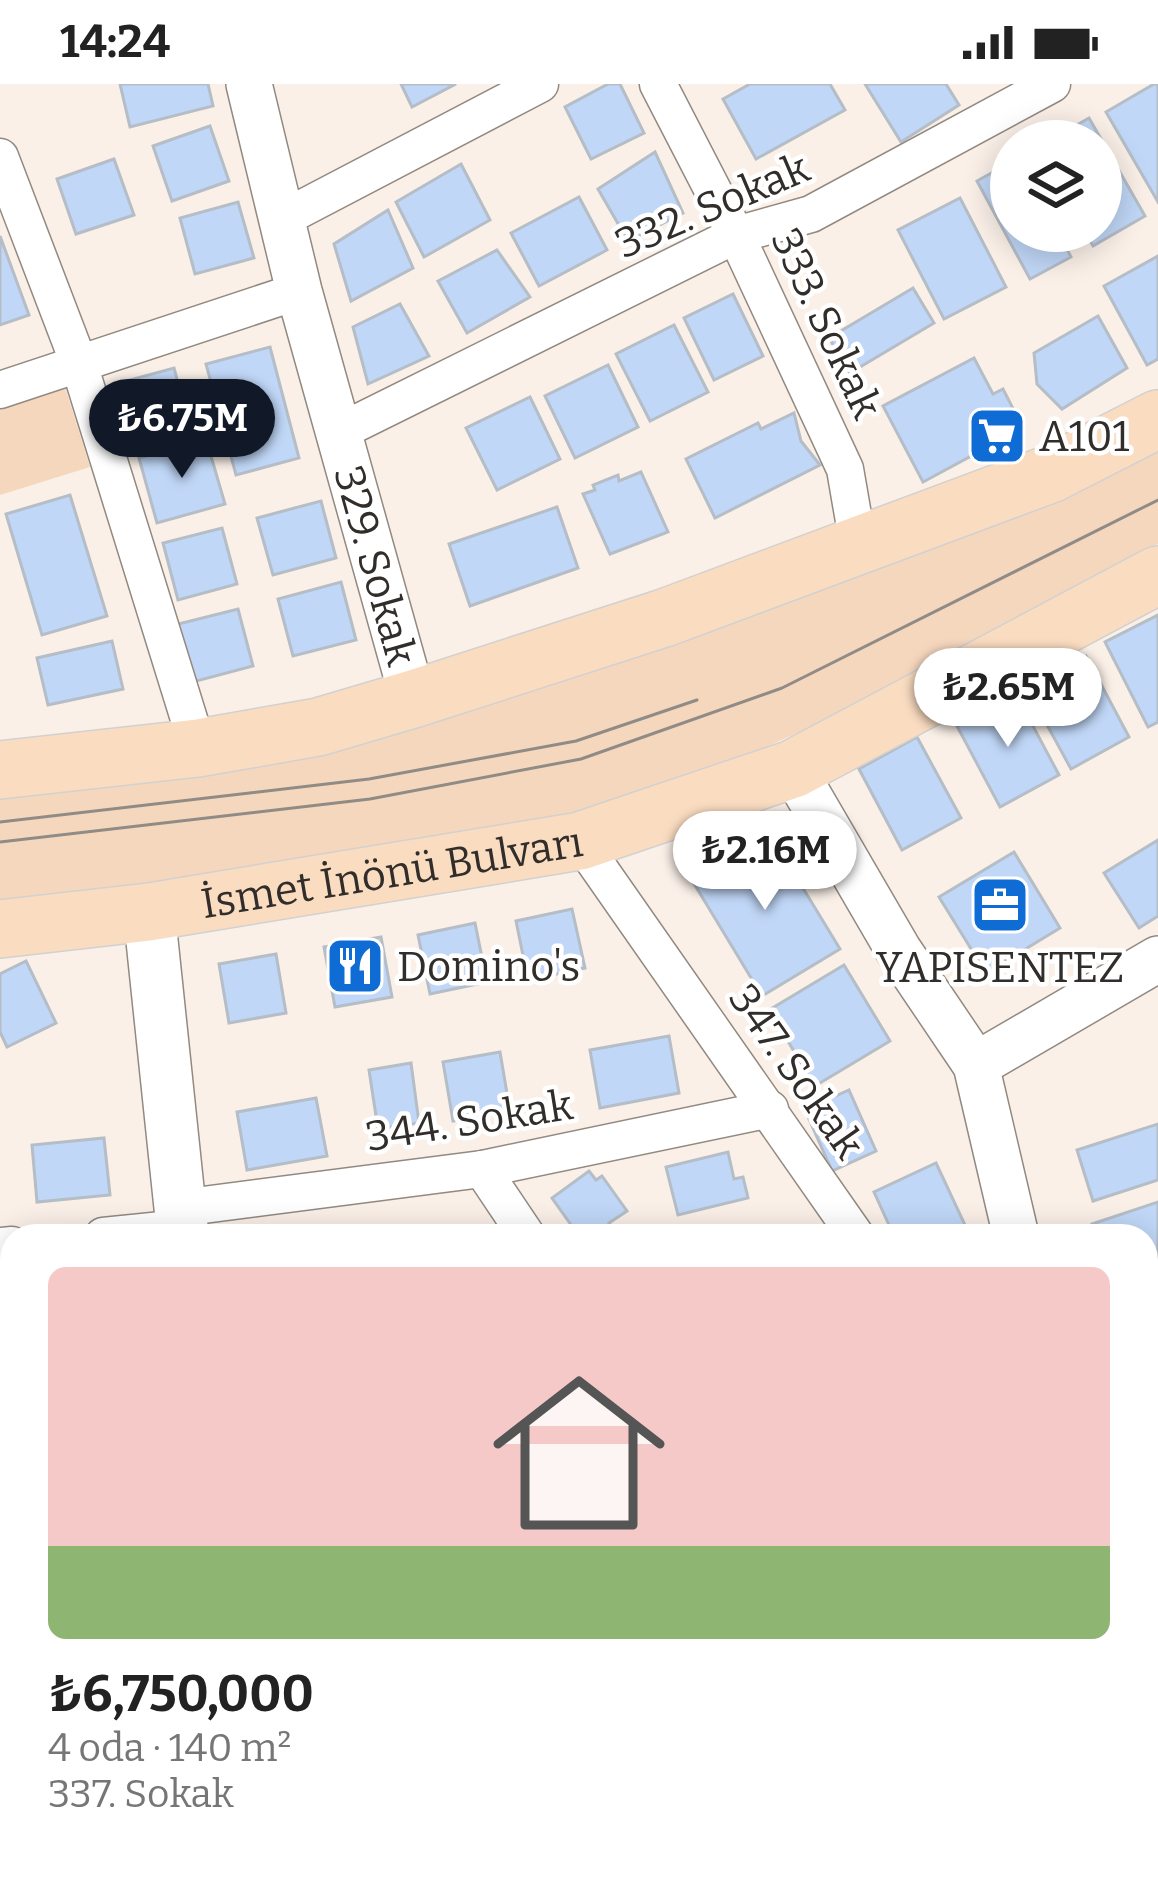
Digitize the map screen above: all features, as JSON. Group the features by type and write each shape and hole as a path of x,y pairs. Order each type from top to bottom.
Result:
{"main road":[{"path":"0,770 198,748 318,727 412,699 664,618 1050,474 1158,419"},
{"name":"İsmet İnönü Bulvarı","path":"0,928 148,912 580,841 793,769 1158,574"},
{"path":"148,912 182,1224"}],"street":[{"name":"329. Sokak","path":"249,84 280,220 412,699"},
{"path":"280,220 540,84"},
{"name":"333. Sokak","path":"658,84 736,235 845,469 858,544"},
{"name":"332. Sokak","path":"339,432 736,235 811,214 1052,84"},
{"path":"0,157 78,361 198,748"},
{"path":"0,390 299,291"},
{"path":"793,769 899,951 976,1065 1013,1224"},
{"name":"347. Sokak","path":"580,841 848,1224"},
{"path":"976,1065 1158,959"},
{"name":"344. Sokak","path":"182,1224 770,1109"},
{"path":"482,1168 519,1224"}],"shaded area":[{"path":"64,384 90,467 0,495 0,403"},
{"path":"1158,429 1158,544 845,712 665,791 423,844 0,905 0,783 329,732"}],"building":[{"path":"120,84 208,84 213,106 130,127"},
{"path":"401,84 456,84 412,107"},
{"path":"608,84 620,84 644,133 591,159 565,107"},
{"path":"750,84 830,84 845,110 756,159 723,99"},
{"path":"865,84 946,84 959,105 901,142"},
{"path":"1158,84 1158,202 1122,140 1122,120 1111,120 1106,112"},
{"path":"210,126 229,181 172,201 153,146"},
{"path":"655,152 683,213 628,241 598,189"},
{"path":"114,159 134,215 76,234 57,179"},
{"path":"461,164 490,220 424,257 396,202"},
{"path":"990,174 990,205 977,181"},
{"path":"1122,176 1145,216 1122,229"},
{"path":"579,197 607,250 539,286 511,233"},
{"path":"960,198 1006,287 944,319 898,230"},
{"path":"238,202 254,258 195,274 180,218"},
{"path":"388,210 413,268 351,301 334,244"},
{"path":"0,236 29,315 0,325"},
{"path":"497,250 530,297 467,333 438,281"},
{"path":"1015,252 1068,252 1071,257 1030,279"},
{"path":"1158,256 1158,359 1147,365 1104,286"},
{"path":"913,288 934,323 850,373 829,338"},
{"path":"733,294 763,356 714,380 684,318"},
{"path":"400,304 429,356 368,384 353,327"},
{"path":"1098,316 1127,368 1062,409 1037,384 1034,353"},
{"path":"674,325 708,392 650,421 616,354"},
{"path":"270,347 299,458 236,475 206,364"},
{"path":"974,358 993,394 1003,389 1023,428 923,482 883,406"},
{"path":"608,365 638,427 575,458 545,396"},
{"path":"174,368 189,425 130,440 115,384"},
{"path":"530,397 560,459 497,490 466,428"},
{"path":"794,413 801,441 820,465 715,518 686,459 758,423 761,429"},
{"path":"206,439 225,504 157,523 139,458"},
{"path":"641,472 668,532 610,554 583,494 618,475 619,481"},
{"path":"70,495 107,616 42,635 6,514"},
{"path":"321,501 336,558 273,575 257,518"},
{"path":"557,507 578,568 470,606 449,544"},
{"path":"222,528 237,584 178,600 163,543"},
{"path":"341,582 356,640 293,656 278,599"},
{"path":"238,609 253,666 189,683 174,625"},
{"path":"1158,615 1158,722 1148,727 1105,642"},
{"path":"112,641 123,689 48,705 37,658"},
{"path":"1086,656 1129,737 1071,769 1027,688"},
{"path":"1016,694 1059,775 1000,807 957,726"},
{"path":"917,737 961,818 902,850 859,769"},
{"path":"767,829 840,949 762,996 690,877"},
{"path":"1158,840 1158,916 1139,928 1104,873"},
{"path":"1014,852 1060,928 986,973 939,897"},
{"path":"572,909 585,968 528,980 516,921"},
{"path":"475,923 487,982 430,994 418,935"},
{"path":"381,937 392,997 335,1007 324,947"},
{"path":"276,954 286,1013 229,1023 219,964"},
{"path":"26,961 56,1023 7,1047 0,1032 0,974"},
{"path":"844,965 890,1041 815,1086 769,1010"},
{"path":"669,1036 679,1093 600,1108 590,1050"},
{"path":"500,1052 510,1111 453,1121 443,1062"},
{"path":"411,1063 419,1123 378,1129 369,1070"},
{"path":"849,1090 876,1151 832,1171 805,1110"},
{"path":"316,1098 327,1156 247,1170 237,1112"},
{"path":"1158,1124 1158,1180 1093,1201 1077,1150"},
{"path":"104,1138 110,1195 37,1202 32,1145"},
{"path":"728,1152 734,1179 743,1177 748,1198 678,1215 666,1167"},
{"path":"936,1163 965,1224 889,1224 874,1192"},
{"path":"589,1171 596,1180 602,1176 627,1211 610,1224 570,1224 552,1198"},
{"path":"1158,1202 1158,1224 1092,1224"}],"tram line":[{"path":"0,842 370,799 581,759 782,688 1158,500"},
{"path":"0,822 369,779 576,741 697,700"}],"place":[{"name":"A101","path":"997,436"},
{"name":"YAPISENTEZ","path":"1000,905"},
{"name":"Domino's","path":"355,966"}]}
